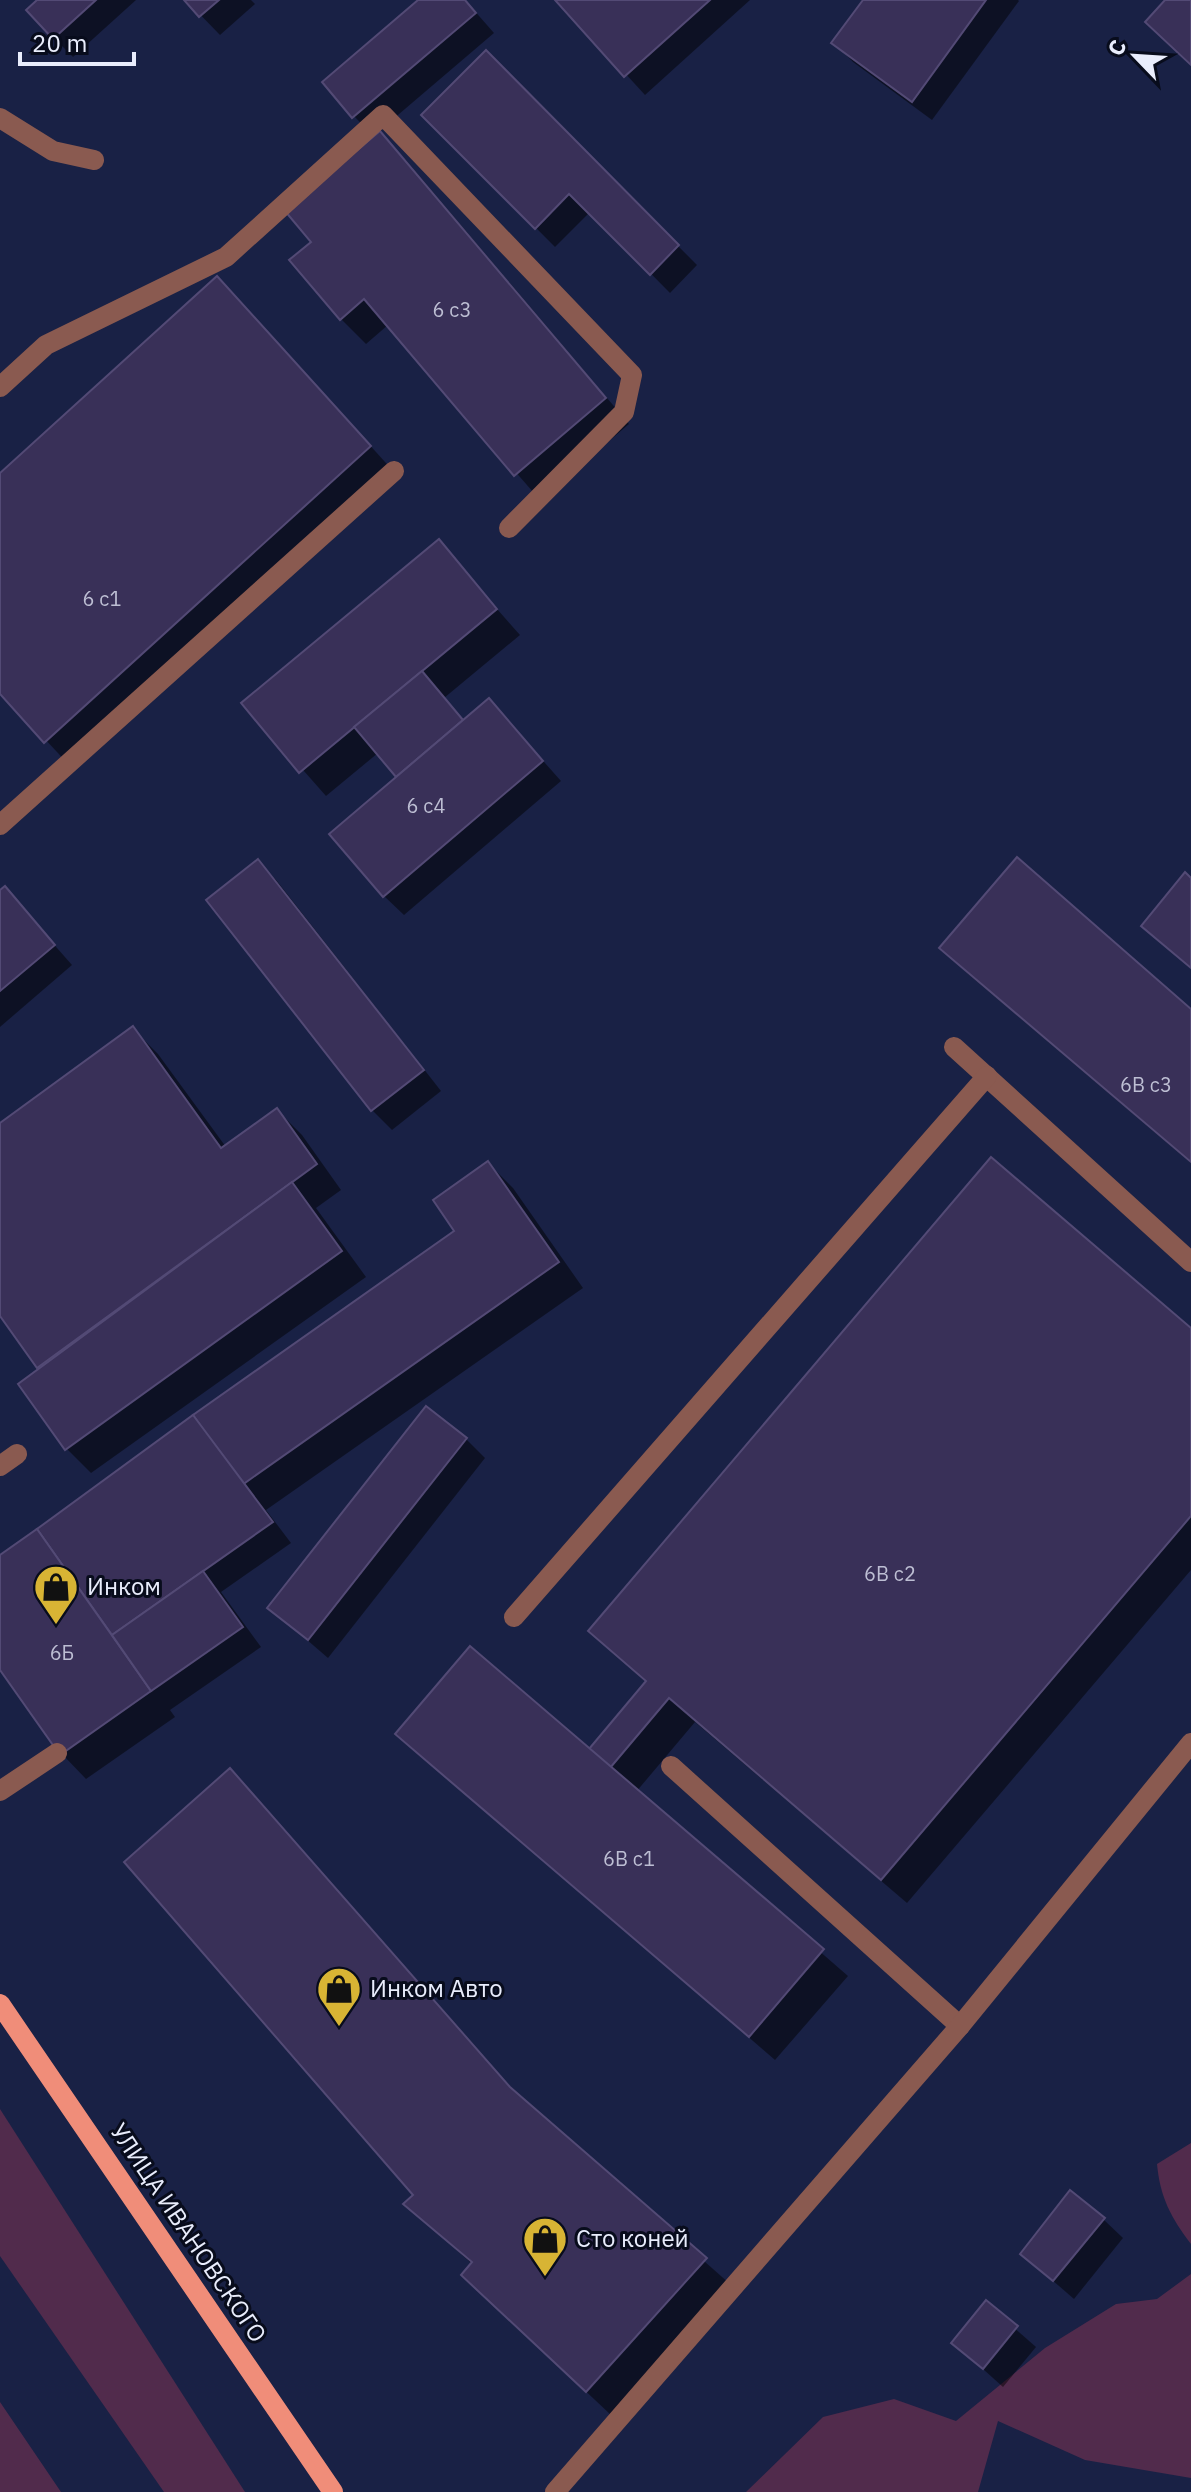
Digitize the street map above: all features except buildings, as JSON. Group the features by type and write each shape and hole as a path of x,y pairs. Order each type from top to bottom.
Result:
{"main road":[{"name":"УЛИЦА ИВАНОВСКОГО","path":"0,2004 333,2492"}],"lane":[{"path":"0,387 46,345 226,257 383,115 632,375 624,412 509,528"},
{"path":"0,118 53,151 94,160"},
{"path":"0,825 394,471"},
{"path":"954,1047 1191,1262"},
{"path":"514,1617 987,1076"},
{"path":"555,2492 960,2026 1191,1743"},
{"path":"0,1791 57,1753"},
{"path":"671,1766 960,2026"}],"shaded area":[{"path":"0,2109 245,2492 164,2492 0,2256"},
{"path":"1191,2143 1191,2244 1168,2207 1157,2164"},
{"path":"1191,2274 1191,2478 1085,2460 998,2421 978,2492 746,2492 823,2417 894,2399 956,2421 1045,2348 1116,2304 1157,2299"},
{"path":"0,2402 61,2492 0,2492"}],"place":[{"name":"Инком","path":"56,1626"},
{"name":"Инком Авто","path":"339,2028"},
{"name":"Сто коней","path":"545,2278"}]}
